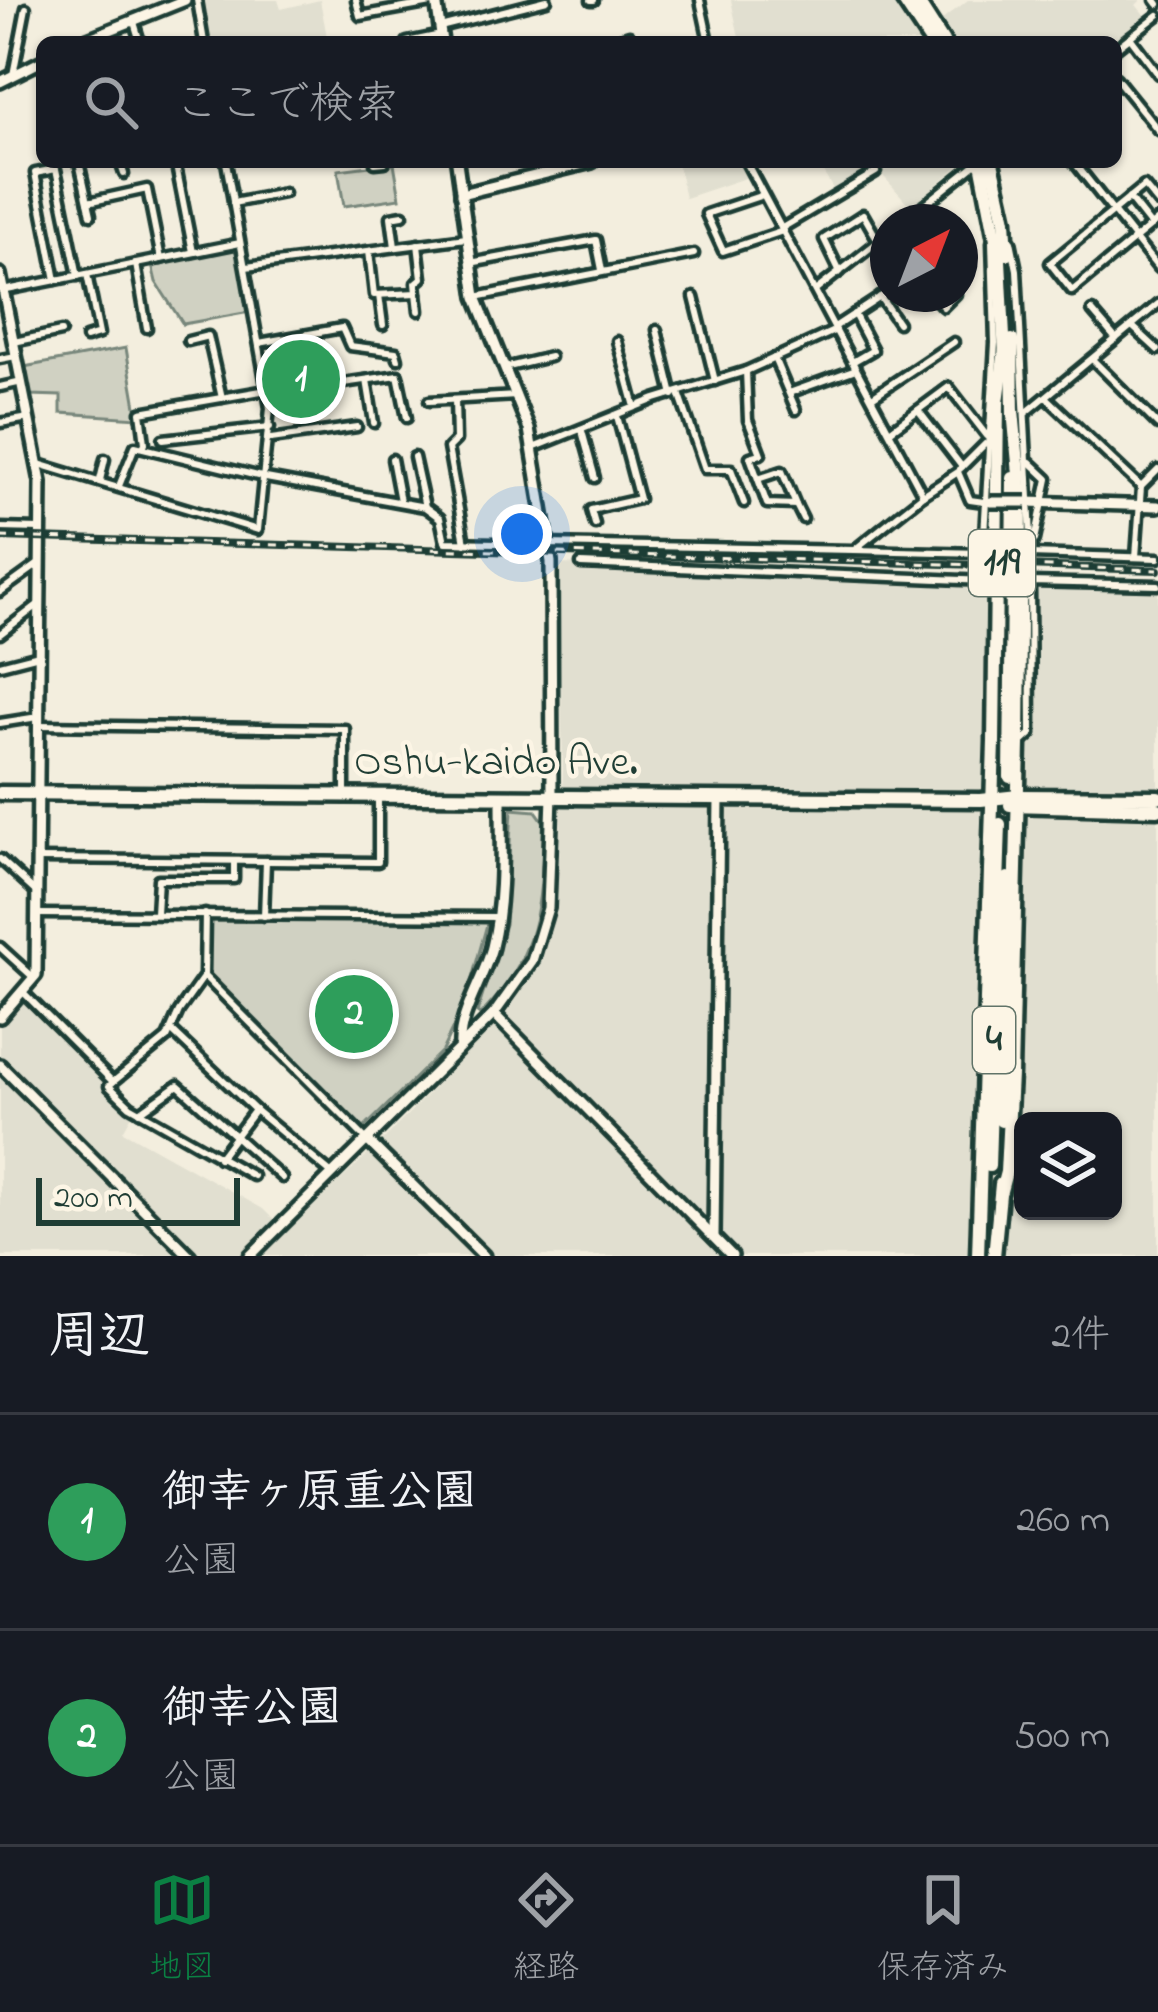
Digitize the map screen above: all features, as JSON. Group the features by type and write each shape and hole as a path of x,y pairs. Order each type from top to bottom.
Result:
{"highway":[{"path":"902,0 927,36"},
{"path":"916,0 939,36"},
{"name":"119","path":"982,168 999,218 1004,349 1005,777 1019,412 999,218 993,168"},
{"path":"978,1256 998,422 1004,349"},
{"path":"1000,1191 1006,1172 1011,1075 1018,802 1019,412"},
{"name":"Oshu-kaido Ave.","path":"0,793 992,800 1158,809"},
{"name":"Oshu-kaido Ave.","path":"1018,802 1158,797"},
{"name":"4","path":"978,1256 991,1143 1005,823 1000,1191 994,1256"}],"street":[{"path":"99,36 185,0"},
{"path":"197,0 203,36"},
{"path":"356,0 359,16 436,1 441,35 547,0"},
{"path":"700,0 708,36"},
{"path":"12,76 26,8"},
{"path":"133,19 138,36"},
{"path":"1122,44 1156,19"},
{"path":"1130,38 1158,74"},
{"path":"0,82 36,64"},
{"path":"1122,85 1158,130"},
{"path":"80,168 91,215"},
{"path":"122,168 124,174"},
{"path":"39,464 258,530 270,427 227,168"},
{"path":"250,1256 494,1014 528,968 546,920 552,796 548,544 532,448 517,396 476,297 458,168"},
{"path":"461,194 567,168"},
{"path":"749,168 923,495"},
{"path":"926,204 972,168"},
{"path":"1079,168 1158,268"},
{"path":"56,280 35,173 56,169 99,334 86,338"},
{"path":"177,171 193,252"},
{"path":"764,195 706,214 723,251 782,230 876,172"},
{"path":"1129,198 1154,223 1072,291 1050,263 1114,212 1129,198 1144,186 1158,203"},
{"path":"88,202 147,189 161,259"},
{"path":"233,203 284,193"},
{"path":"840,272 824,239 863,214 870,222"},
{"path":"395,247 392,217 403,215"},
{"path":"986,554 983,525 999,218"},
{"path":"246,267 466,238"},
{"path":"470,262 596,240 602,270"},
{"path":"2,291 240,243"},
{"path":"418,244 419,311"},
{"path":"815,290 870,249"},
{"path":"369,251 374,295 417,292"},
{"path":"476,297 694,254"},
{"path":"136,264 147,328"},
{"path":"0,274 5,326 14,342 39,464 40,529 36,979 0,1017"},
{"path":"379,295 383,325"},
{"path":"694,297 715,382"},
{"path":"532,448 746,371 835,328 870,304"},
{"path":"1030,554 1033,502 1019,412 1046,397 1158,304"},
{"path":"1092,311 1116,339"},
{"path":"891,312 898,322"},
{"path":"789,393 855,365 873,350 854,314"},
{"path":"1132,326 1158,350"},
{"path":"259,344 342,328 350,346 395,352 398,359"},
{"path":"657,330 705,469 731,469 744,502"},
{"path":"14,342 62,332"},
{"path":"188,341 208,336 222,398"},
{"path":"283,339 290,391"},
{"path":"617,341 635,408"},
{"path":"872,398 954,342"},
{"path":"0,359 16,356"},
{"path":"504,368 550,357"},
{"path":"774,358 796,410"},
{"path":"1092,358 1158,425"},
{"path":"746,371 748,420 761,454 750,458 766,504 796,506"},
{"path":"142,447 146,442 140,412 398,375 407,418"},
{"path":"368,380 374,423"},
{"path":"0,387 22,382"},
{"path":"890,431 949,387 987,439"},
{"path":"429,401 517,396"},
{"path":"1046,397 1141,487"},
{"path":"455,400 456,440 448,448 465,543"},
{"path":"918,410 960,470 983,525"},
{"path":"595,524 591,510 639,499 617,416"},
{"path":"0,423 29,418"},
{"path":"163,439 270,427"},
{"path":"269,439 356,427"},
{"path":"581,430 595,478"},
{"path":"854,550 960,470 987,439"},
{"path":"119,486 135,446 266,478 425,507 440,518 445,542 1158,558"},
{"path":"414,458 425,507"},
{"path":"100,480 105,459"},
{"path":"392,459 400,501"},
{"path":"1028,459 1048,476 1033,502"},
{"path":"1136,557 1141,487 1158,470"},
{"path":"758,479 782,471 802,520"},
{"path":"970,500 1158,506"},
{"path":"0,528 40,529"},
{"path":"0,592 40,563"},
{"path":"581,564 1158,585"},
{"path":"1019,745 1031,734 1030,582"},
{"path":"0,634 39,604"},
{"path":"0,653 10,662"},
{"path":"0,665 39,656"},
{"path":"0,723 345,729 345,795"},
{"path":"38,859 378,862 378,795"},
{"path":"460,1046 461,1029 485,971 497,917 501,796"},
{"path":"714,1237 719,798"},
{"path":"0,859 37,893"},
{"path":"156,914 158,879 234,879 234,861"},
{"path":"264,916 266,861"},
{"path":"37,914 497,917"},
{"path":"205,914 204,976 179,1011 172,1031 109,1086 140,1112 253,1177"},
{"path":"0,947 36,979"},
{"path":"204,976 484,1256"},
{"path":"24,993 113,1082"},
{"path":"494,1014 732,1256"},
{"path":"172,1031 332,1174"},
{"path":"0,1065 190,1256"},
{"path":"140,1112 178,1085 283,1178"},
{"path":"219,1158 255,1110"}],"shaded area":[{"path":"200,0 278,0 281,9 320,0 327,36 206,36"},
{"path":"731,0 894,0 919,36 739,36"},
{"path":"968,0 1141,0 1136,5 1147,18 1122,37 949,36 941,21"},
{"path":"395,168 400,198 344,206 338,170"},
{"path":"678,168 743,168 748,177 685,198"},
{"path":"821,168 956,168 914,204 908,204 877,169 836,194"},
{"path":"235,248 240,253 250,312 183,324 156,282 152,265"},
{"path":"126,348 138,418 61,413 61,396 30,395 24,367"},
{"path":"558,564 1158,586 1158,1256 0,1256 0,1024 26,998 133,1113 123,1131 263,1209 286,1232 508,1011 542,961 557,905 563,771"},
{"path":"512,809 536,811 544,822 539,903 515,971 480,1015 505,924"},
{"path":"482,915 488,921 466,1000 442,1051 364,1128 209,975 210,919"}],"tunnel":[{"path":"1010,777 1010,823"},
{"path":"1000,778 1000,824"}],"railway":[{"path":"0,537 1158,570"}],"place":[{"name":"御幸ヶ原重公園","path":"301,379"},
{"name":"御幸公園","path":"354,1014"}]}
